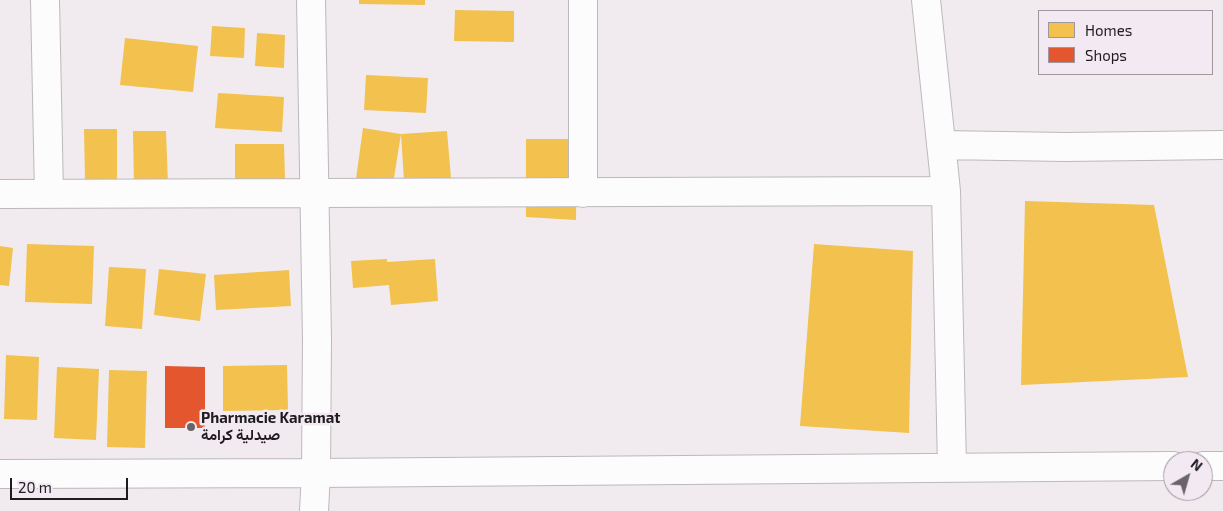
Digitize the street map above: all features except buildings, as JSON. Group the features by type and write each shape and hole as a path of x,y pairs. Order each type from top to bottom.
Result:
{"street":[{"path":"45,0 49,194"},
{"path":"311,0 315,194 316,473 314,511"},
{"path":"583,0 583,193"},
{"path":"926,0 946,191 952,467"},
{"path":"941,145 1066,147 1223,145"},
{"path":"0,194 946,191"},
{"path":"0,474 1163,466"}],"place":[{"name":"Pharmacie Karamat صيدلية كرامة","path":"191,427"}]}
